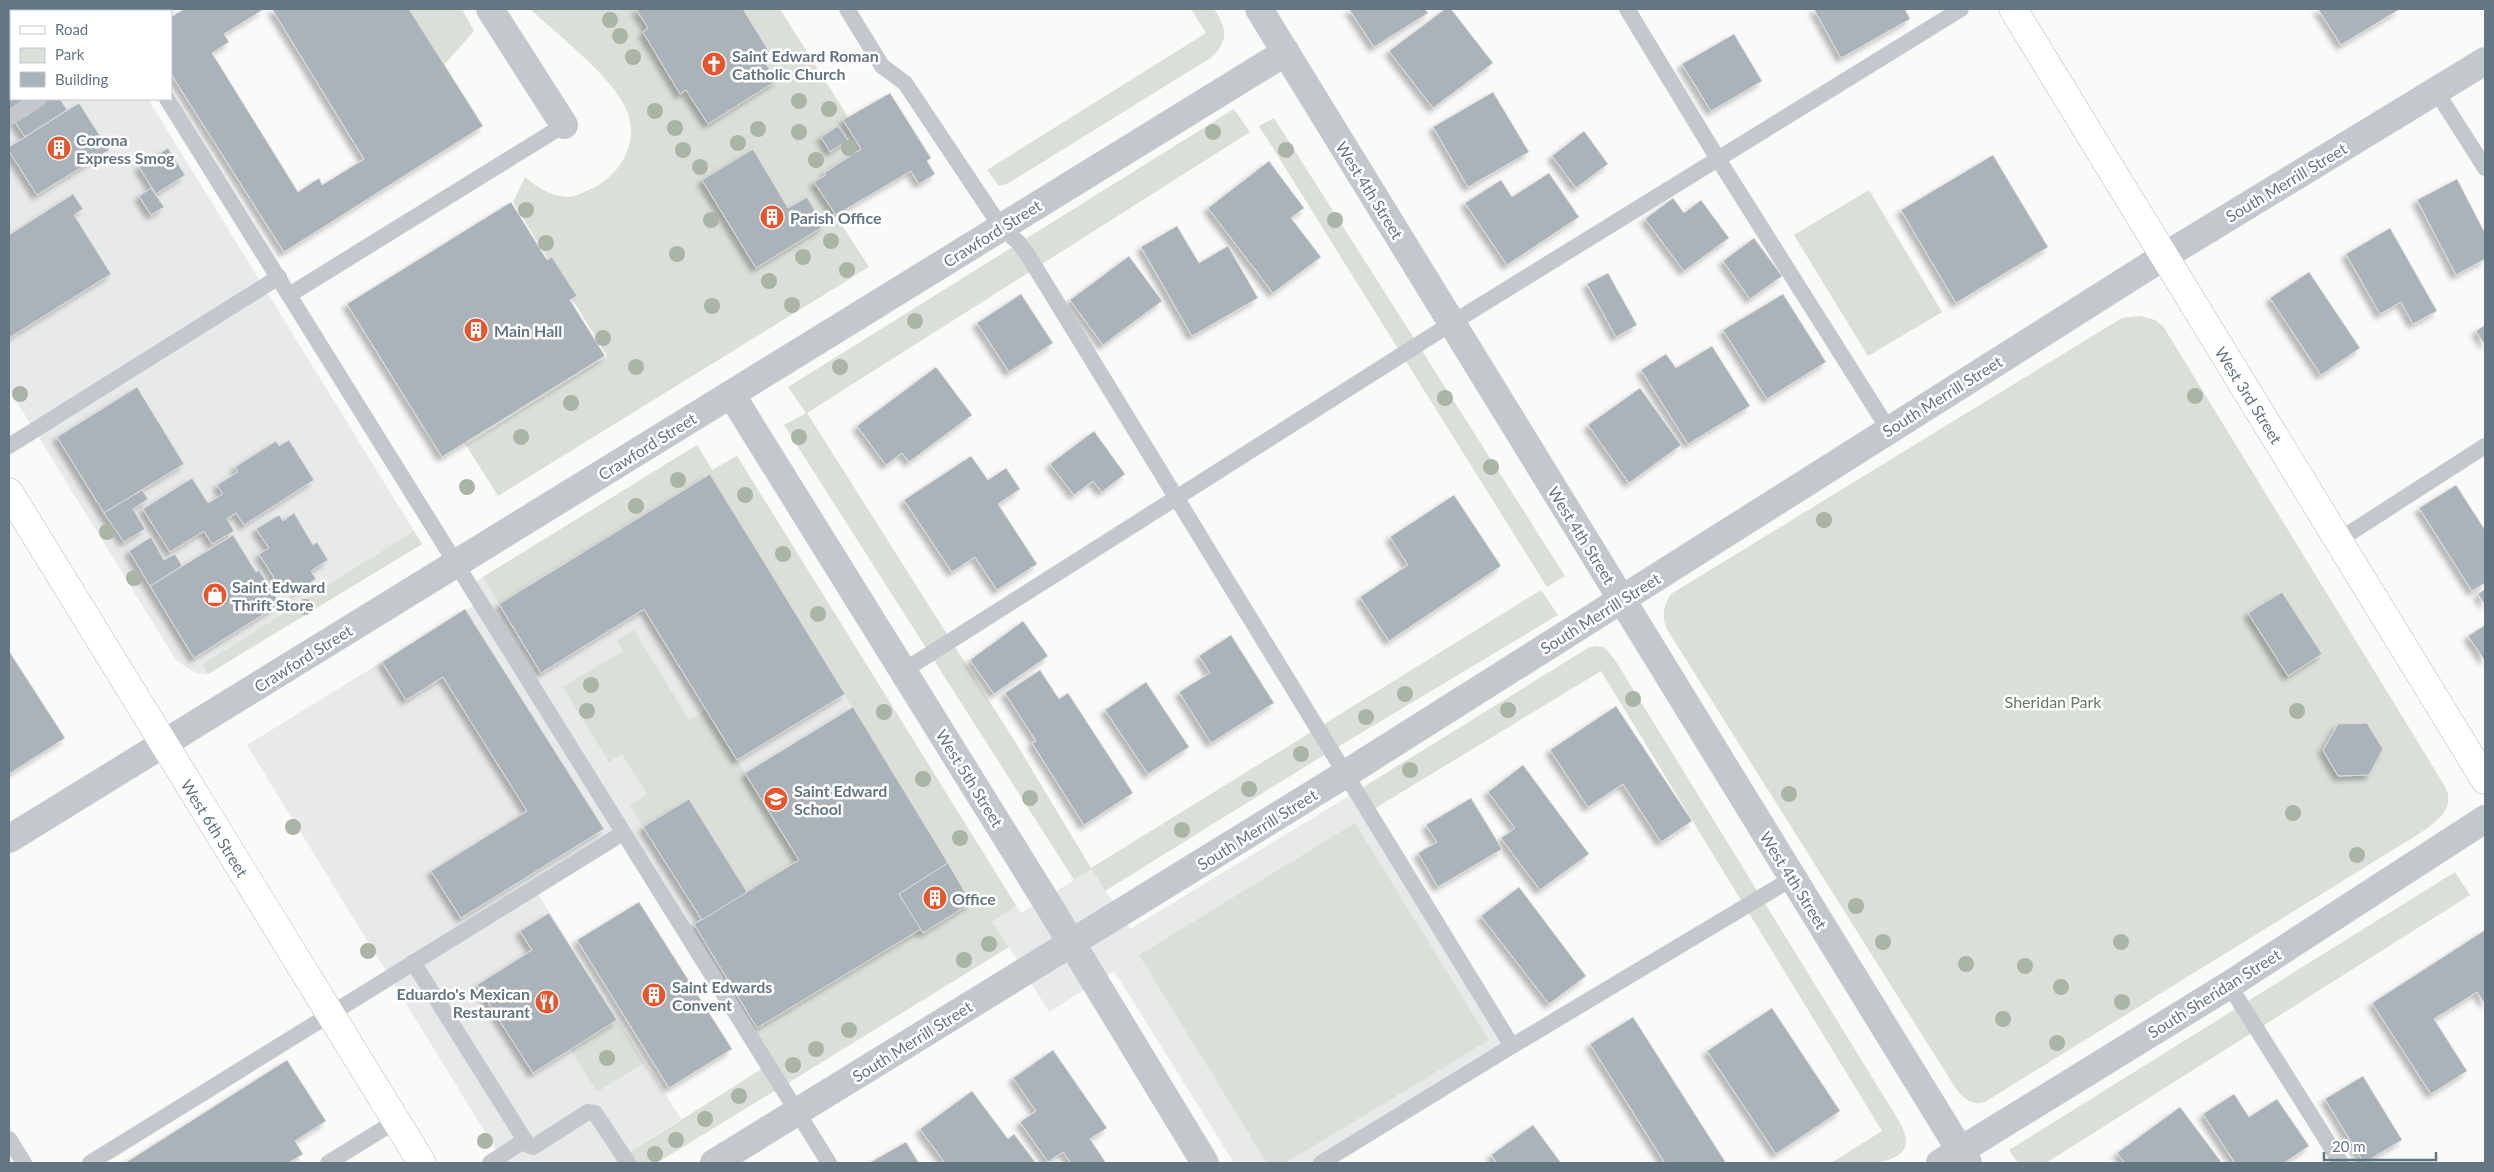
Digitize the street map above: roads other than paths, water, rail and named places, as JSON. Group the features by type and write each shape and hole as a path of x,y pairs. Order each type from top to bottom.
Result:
{"street":[{"path":"490,9 564,125"},
{"name":"West 4th Street","path":"1259,9 1793,878 1957,1159"},
{"name":"West 3rd Street","path":"2013,9 2163,257 2339,540 2485,780"},
{"name":"Crawford Street","path":"9,839 1286,52"},
{"name":"South Merrill Street","path":"714,1163 1347,773 2163,257 2485,62"},
{"name":"West 5th Street","path":"731,394 1072,943 1205,1163"},
{"name":"West 6th Street","path":"9,492 422,1163"},
{"name":"South Sheridan Street","path":"1957,1159 2485,819"}],"lane":[{"path":"847,9 882,66 905,83 1001,228 1019,243 1024,250 1347,773 1512,1046"},
{"path":"1627,9 1718,159 1889,430"},
{"path":"904,671 1452,323 1961,9"},
{"path":"2436,91 2485,168"},
{"path":"9,118 37,100"},
{"path":"168,100 829,1163"},
{"path":"289,295 564,125"},
{"path":"9,446 278,277"},
{"path":"2339,540 2485,446"},
{"path":"90,1163 623,833"},
{"path":"1321,1163 1793,878"},
{"path":"413,962 528,1145 533,1146 588,1112 595,1113 628,1163"},
{"path":"2229,985 2341,1163"},
{"path":"328,1163 396,1121"},
{"path":"9,1139 24,1163"},
{"path":"490,1163 525,1140"}],"place":[{"name":"Saint Edward Roman Catholic Church","path":"714,64"},
{"name":"Corona Express Smog","path":"59,148"},
{"name":"Parish Office","path":"772,217"},
{"name":"Main Hall","path":"476,330"},
{"name":"Saint Edward Thrift Store","path":"215,595"},
{"name":"Saint Edward School","path":"776,799"},
{"name":"Office","path":"935,898"},
{"name":"Saint Edwards Convent","path":"654,995"},
{"name":"Eduardo's Mexican Restaurant","path":"547,1002"}],"park label":[{"name":"Sheridan Park","path":"2053,701"}]}
